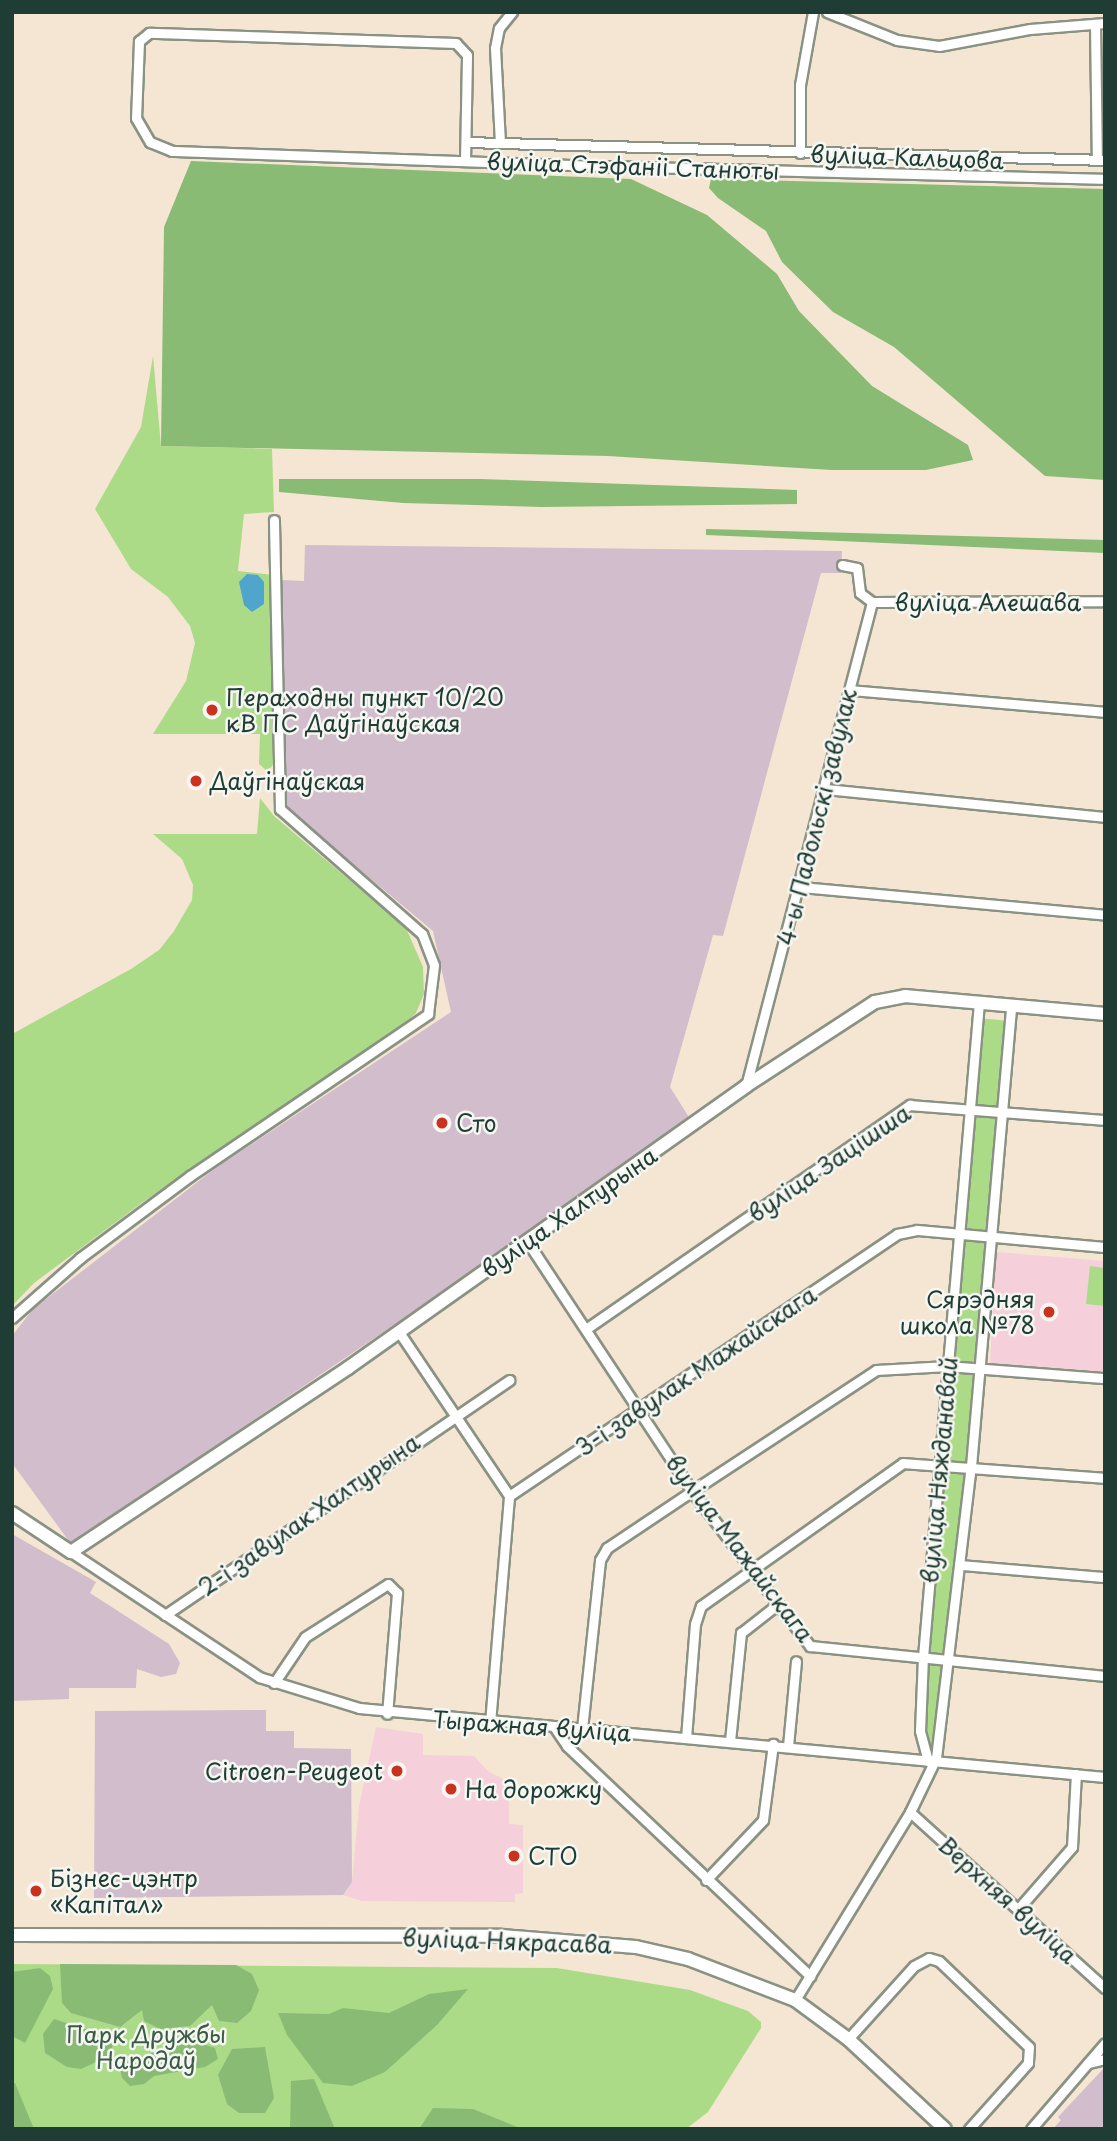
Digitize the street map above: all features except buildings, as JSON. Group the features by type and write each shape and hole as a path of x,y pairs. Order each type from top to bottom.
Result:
{"street":[{"path":"500,143 495,48 499,28 512,12"},
{"path":"800,153 800,85 813,12"},
{"path":"827,12 897,40 939,46 1030,29 1100,23 1101,160"},
{"name":"вуліца Стэфаніі Станюты","path":"465,161 467,55 456,43 149,33 137,48 135,107 141,131 159,148 465,161 1105,179"},
{"name":"вуліца Кальцова","path":"466,142 1101,160"},
{"path":"12,1318 80,1258 190,1176 428,1014 434,965 422,934 280,809 274,520"},
{"path":"842,565 857,568 860,593 872,602"},
{"name":"вуліца Алешава","path":"872,602 1105,601"},
{"name":"4-ы Падольскі завулак","path":"746,1086 800,887 872,602"},
{"path":"850,690 1105,712"},
{"path":"825,789 1105,817"},
{"path":"800,887 1105,915"},
{"name":"вуліца Халтурына","path":"71,1552 400,1332 746,1086 875,1002 905,996 1105,1014"},
{"name":"вуліца Няжданавай","path":"931,1758 920,1731 923,1657 941,1464 957,1234 979,1002"},
{"name":"вуліца Няжданавай","path":"795,2000 910,1812 932,1769 931,1758 949,1659 961,1565 1011,1005"},
{"name":"вуліца Зацішша","path":"586,1329 906,1107 1000,1110 1105,1120"},
{"name":"3-і завулак Мажайскага","path":"509,1496 897,1234 910,1230 1105,1247"},
{"name":"вуліца Мажайскага","path":"527,1241 692,1491 752,1568 805,1643 816,1649 949,1659 1105,1676"},
{"path":"400,1332 509,1496 490,1723"},
{"path":"582,1729 600,1559 607,1548 867,1373 886,1367 948,1366 1105,1378"},
{"name":"2-і завулак Халтурына","path":"165,1615 454,1415 510,1380"},
{"path":"686,1738 697,1615 701,1606 903,1463 1105,1478"},
{"name":"Тыражная вуліца","path":"12,1513 235,1664 274,1683 387,1714 772,1744 1105,1777"},
{"path":"961,1565 1105,1577"},
{"path":"274,1683 305,1637 388,1584 397,1593 387,1714"},
{"path":"730,1741 741,1633 778,1604"},
{"path":"788,1746 796,1661"},
{"path":"555,1728 567,1746 810,1976"},
{"path":"706,1880 763,1820 772,1744"},
{"path":"1019,1909 1072,1847 1076,1774"},
{"name":"Верхняя вуліца","path":"910,1812 1105,1988"},
{"name":"вуліца Някрасава","path":"12,1935 585,1940 688,1959 795,2000 848,2039 945,2129"},
{"path":"848,2039 914,1966 929,1958 939,1961 1030,2047 1028,2063 969,2129"},
{"path":"1031,2129 1105,2043"},
{"path":"1088,2063 1105,2059"}],"shaded area":[{"path":"305,545 842,551 841,573 821,573 723,936 713,935 670,1087 690,1119 665,1141 71,1544 12,1463 12,1336 33,1309 217,1167 451,1012 433,931 285,807 281,580 304,581"},
{"name":"Сярэдняя школа №78","path":"996,1252 1105,1261 1105,1372 990,1363"},
{"path":"12,1534 96,1582 90,1593 169,1644 180,1663 176,1674 161,1677 137,1669 136,1688 69,1688 69,1699 12,1701"},
{"path":"266,1710 266,1731 294,1731 294,1748 351,1749 352,1882 343,1895 94,1898 95,1711"},
{"path":"376,1727 423,1734 423,1755 474,1756 489,1772 509,1782 509,1824 523,1825 523,1893 515,1894 515,1902 362,1901 343,1895 352,1882 359,1806"},
{"path":"1105,2067 1105,2129 1053,2129 1061,2120 1058,2117"}],"green space":[{"path":"191,161 631,179 707,215 777,274 799,311 872,386 968,445 973,460 926,470 832,470 608,456 161,446 164,227"},
{"path":"711,179 1105,189 1105,480 1045,476 894,347 833,312 782,262 766,231 718,198 709,188"},
{"path":"153,356 161,446 272,449 274,512 244,514 238,571 274,575 274,764 267,771 259,764 260,734 153,734 186,681 195,643 190,626 168,597 131,569 95,509 141,427"},
{"path":"279,479 481,479 797,490 797,504 541,507 403,503 279,492"},
{"path":"706,529 1105,540 1105,553 706,535"},
{"path":"260,798 274,816 406,928 423,967 424,994 416,1013 391,1036 143,1202 34,1283 12,1306 12,1034 131,969 159,950 174,931 192,900 193,885 182,859 153,834 257,834"},
{"path":"978,1018 1010,1021 979,1386 937,1754 924,1753 920,1731"},
{"path":"1090,1266 1105,1268 1105,1306 1086,1304"},
{"name":"Парк Дружбы Народаў","path":"12,1964 557,1968 690,1990 748,2011 761,2022 761,2028 708,2112 686,2129 12,2129"},
{"path":"60,1964 236,1965 252,1974 259,1990 251,2011 237,2023 219,2021 212,2005 190,2026 160,2029 144,2021 142,2010 120,2027 71,2013 62,2003"},
{"path":"40,1968 50,1976 53,1989 25,2043 12,2036 12,1972"},
{"path":"468,1989 437,2025 385,2072 352,2086 323,2083 287,2035 278,2013 329,2014 343,2008 389,2013 429,1994"},
{"path":"54,2019 94,2032 113,2045 109,2056 81,2069 67,2067 45,2053 43,2034"},
{"path":"203,2044 215,2048 218,2059 205,2067 154,2076 144,2084 130,2086 122,2078 119,2064 176,2045"},
{"path":"265,2047 274,2098 265,2113 239,2113 227,2104 218,2075 232,2049"},
{"path":"314,2079 335,2129 290,2129 291,2081"},
{"path":"12,2083 15,2083 34,2129 12,2129"},
{"path":"433,2108 473,2109 522,2129 419,2129"}],"water":[{"path":"247,574 258,575 264,582 264,604 252,612 244,605 239,582"}],"place":[{"name":"Пераходны пункт 10/20 кВ ПС Даўгінаўская","path":"212,710"},
{"name":"Даўгінаўская","path":"196,781"},
{"name":"Сто","path":"442,1123"},
{"name":"Сярэдняя школа №78","path":"1049,1312"},
{"name":"Citroen-Peugeot","path":"397,1771"},
{"name":"На дорожку","path":"451,1789"},
{"name":"СТО","path":"514,1856"},
{"name":"Бізнес-цэнтр «Капітал»","path":"36,1891"}]}
